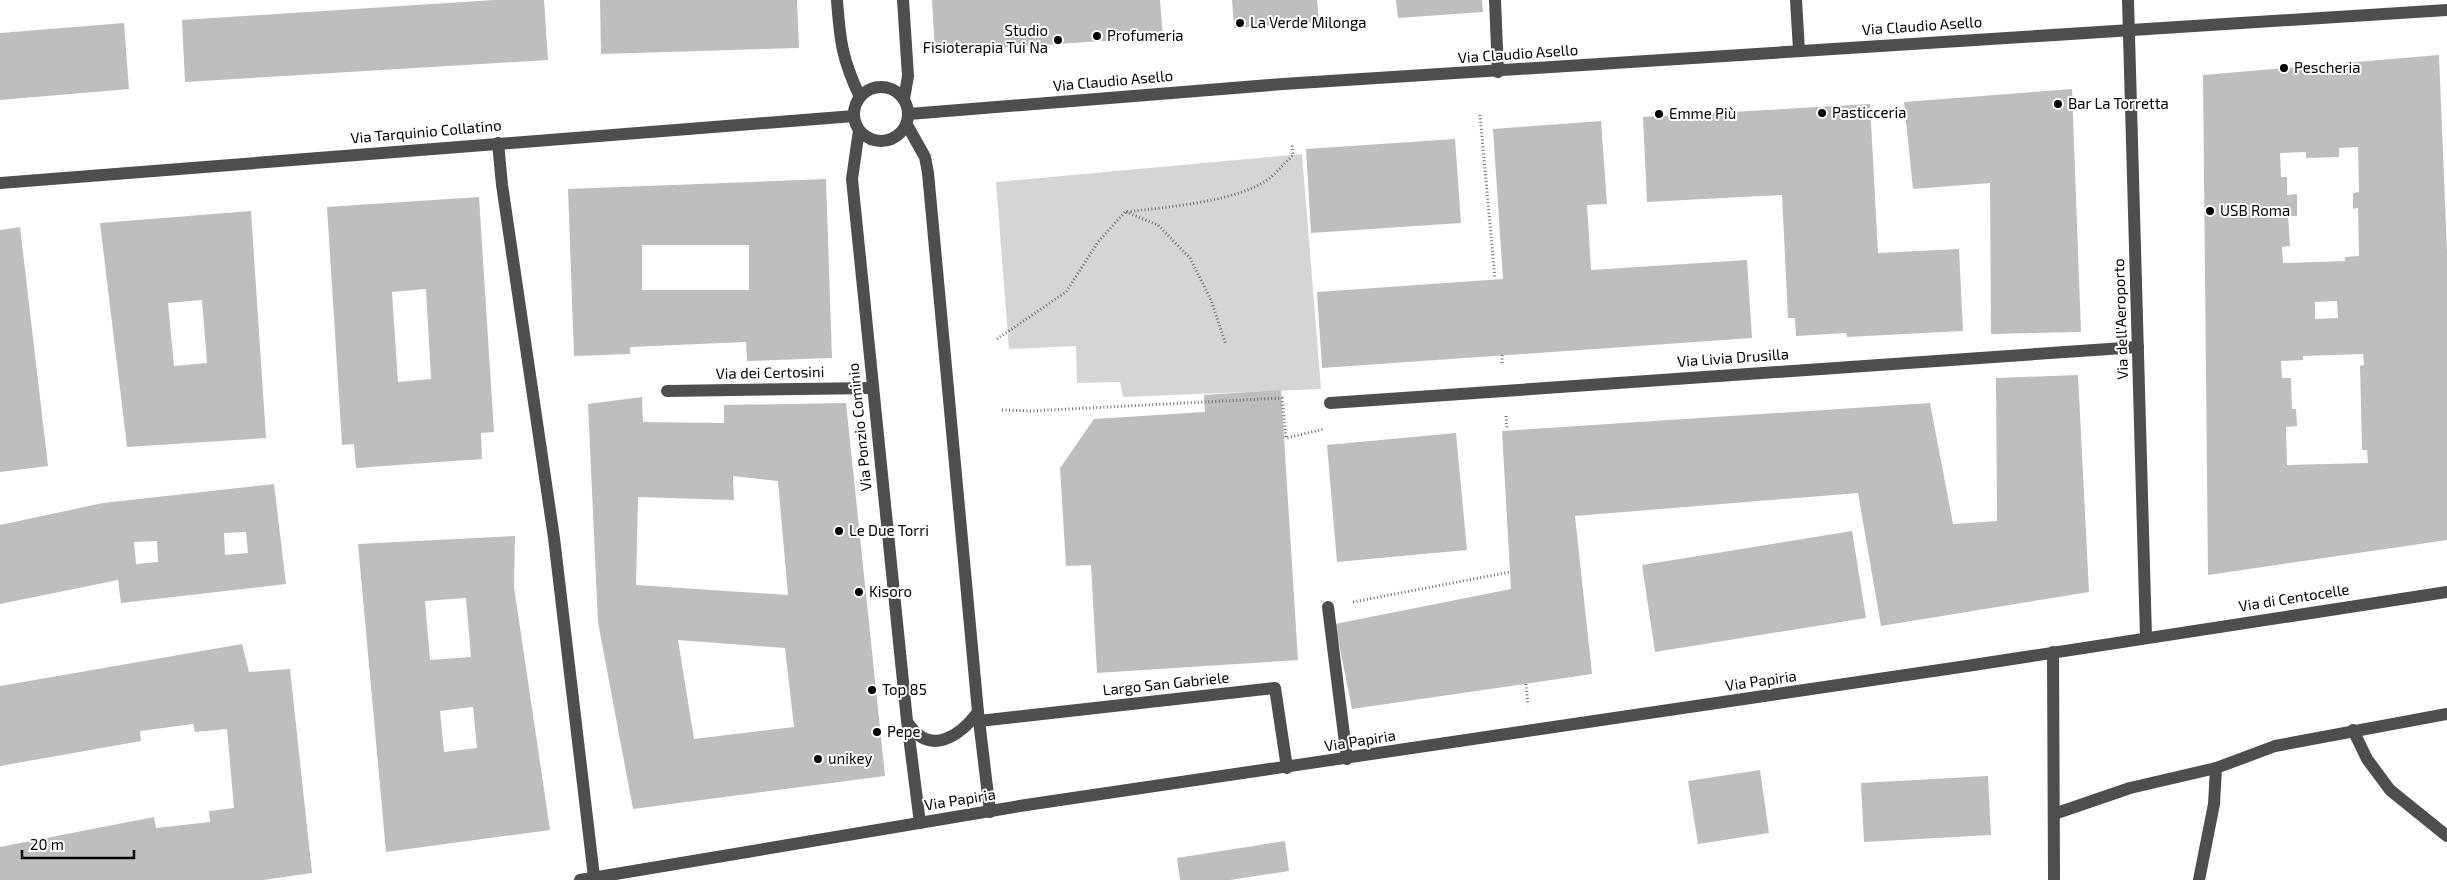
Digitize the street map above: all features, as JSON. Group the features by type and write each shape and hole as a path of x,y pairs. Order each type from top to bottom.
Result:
{"street":[{"path":"837,0 841,47 848,71 860,96"},
{"path":"903,0 908,76 904,99 908,120 925,157 928,172 978,716 990,812"},
{"path":"1496,0 1498,72"},
{"path":"1796,0 1799,50"},
{"name":"Via dell'Aeroporto","path":"2128,0 2146,637"},
{"name":"Via Claudio Asello","path":"908,120 1283,84 1498,72 1799,50 2447,10"},
{"path":"904,99 896,91 887,87 876,88 860,96 856,101 854,116 859,130 870,139 883,141 901,133 908,120"},
{"name":"Via Tarquinio Collatino","path":"0,183 854,116"},
{"name":"Via Ponzio Cominio","path":"859,130 852,180 907,721 920,823"},
{"path":"498,143 502,185 554,538 594,878"},
{"name":"Via Livia Drusilla","path":"1330,402 2138,347"},
{"name":"Via dei Certosini","path":"667,391 873,388"},
{"name":"Via di Centocelle","path":"2146,637 2447,592"},
{"path":"1328,607 1347,759"},
{"name":"Via Papiria","path":"580,880 990,812 2146,637"},
{"path":"2053,652 2054,880"},
{"name":"Largo San Gabriele","path":"978,716 1275,688 1287,768"},
{"path":"2054,814 2130,788 2216,768 2274,746 2447,714"},
{"path":"907,721 916,735 922,738 938,740 959,733 978,716"},
{"path":"2353,730 2367,759 2390,790 2447,836"},
{"path":"2199,880 2214,804 2216,768"}],"path":[{"path":"1480,115 1495,279"},
{"path":"997,338 1066,292 1098,242 1126,212 1177,206 1239,193 1270,178 1293,154 1292,145"},
{"path":"1126,212 1158,225 1190,258 1211,300 1226,345"},
{"path":"1002,410 1040,411 1282,398 1286,438 1332,428 1330,402"},
{"path":"1328,607 1510,572"}],"shaded area":[{"path":"1302,154 1321,389 1123,397 1120,382 1077,383 1076,346 1009,349 996,182"}],"building":[{"path":"494,0 544,0 548,60 185,82 182,20"},
{"path":"600,0 797,0 799,48 601,54"},
{"path":"932,0 1160,0 1163,37 935,52"},
{"path":"1232,0 1317,0 1319,22 1234,28"},
{"path":"1396,0 1482,0 1483,12 1398,18"},
{"path":"124,23 129,89 0,100 0,33"},
{"path":"2439,55 2447,252 2447,540 2208,575 2203,75","holes":["2358,147 2359,192 2353,193 2353,209 2358,208 2359,256 2345,257 2345,261 2283,263 2282,247 2290,246 2288,216 2297,216 2297,194 2287,195 2287,177 2281,177 2280,153 2306,152 2306,158 2339,157 2339,148","2337,301 2338,318 2315,319 2315,302","2363,354 2364,365 2360,366 2362,450 2367,450 2368,463 2287,465 2286,427 2297,426 2296,409 2292,409 2291,378 2282,378 2281,361 2303,360 2303,356"]},
{"path":"2072,89 2081,332 1991,334 1990,183 1913,189 1904,102"},
{"path":"1870,104 1878,253 1959,249 1963,331 1847,337 1846,333 1796,336 1795,318 1788,318 1782,195 1647,202 1643,117"},
{"path":"1601,121 1607,204 1587,205 1591,270 1747,260 1752,338 1322,368 1317,292 1503,279 1493,129"},
{"path":"1455,139 1461,223 1311,233 1306,149"},
{"path":"826,179 832,358 747,361 746,342 630,347 630,354 574,356 568,189","holes":["642,245 749,245 749,290 642,290"]},
{"path":"479,197 494,432 481,433 482,459 356,468 354,444 342,445 327,207","holes":["426,289 431,379 398,382 392,292"]},
{"path":"251,211 266,438 127,447 100,223","holes":["202,300 207,363 174,366 168,303"]},
{"path":"20,227 48,466 0,472 0,230"},
{"path":"2078,375 2089,592 1881,626 1858,493 1575,516 1592,674 1352,709 1335,624 1511,589 1502,431 1930,403 1953,524 1997,521 1996,378"},
{"path":"1281,390 1298,660 1097,673 1091,565 1066,566 1060,468 1094,419 1205,412 1204,395"},
{"path":"642,397 643,422 724,423 724,405 846,403 885,776 633,809 598,622 588,404","holes":["733,476 778,481 788,595 636,585 638,497 734,500","678,640 785,648 794,727 694,739"]},
{"path":"1456,433 1467,550 1337,562 1327,445"},
{"path":"274,484 286,584 121,603 118,580 0,604 0,525 103,503","holes":["246,532 248,553 225,555 224,533","157,541 158,562 136,564 134,542"]},
{"path":"1852,531 1866,618 1655,652 1642,565"},
{"path":"515,536 514,587 550,830 386,852 358,544","holes":["466,598 471,657 430,660 425,601","473,707 477,748 444,752 440,711"]},
{"path":"242,644 249,672 290,669 312,873 263,880 0,880 0,847 154,817 156,828 210,822 209,811 234,808 227,729 195,732 193,724 140,731 141,741 0,766 0,686"},
{"path":"1760,770 1769,833 1698,844 1688,781"},
{"path":"1988,776 1991,835 1864,842 1861,783"},
{"path":"1285,841 1289,871 1230,880 1180,880 1177,858"}],"place":[{"name":"La Verde Milonga","path":"1240,23"},
{"name":"Profumeria","path":"1097,36"},
{"name":"Studio Fisioterapia Tui Na","path":"1058,40"},
{"name":"Pescheria","path":"2284,68"},
{"name":"Bar La Torretta","path":"2058,104"},
{"name":"Pasticceria","path":"1822,113"},
{"name":"Emme Più","path":"1659,114"},
{"name":"USB Roma","path":"2210,211"},
{"name":"Le Due Torri","path":"839,531"},
{"name":"Kisoro","path":"859,592"},
{"name":"Top 85","path":"872,690"},
{"name":"Pepe","path":"877,732"},
{"name":"unikey","path":"818,759"}]}
